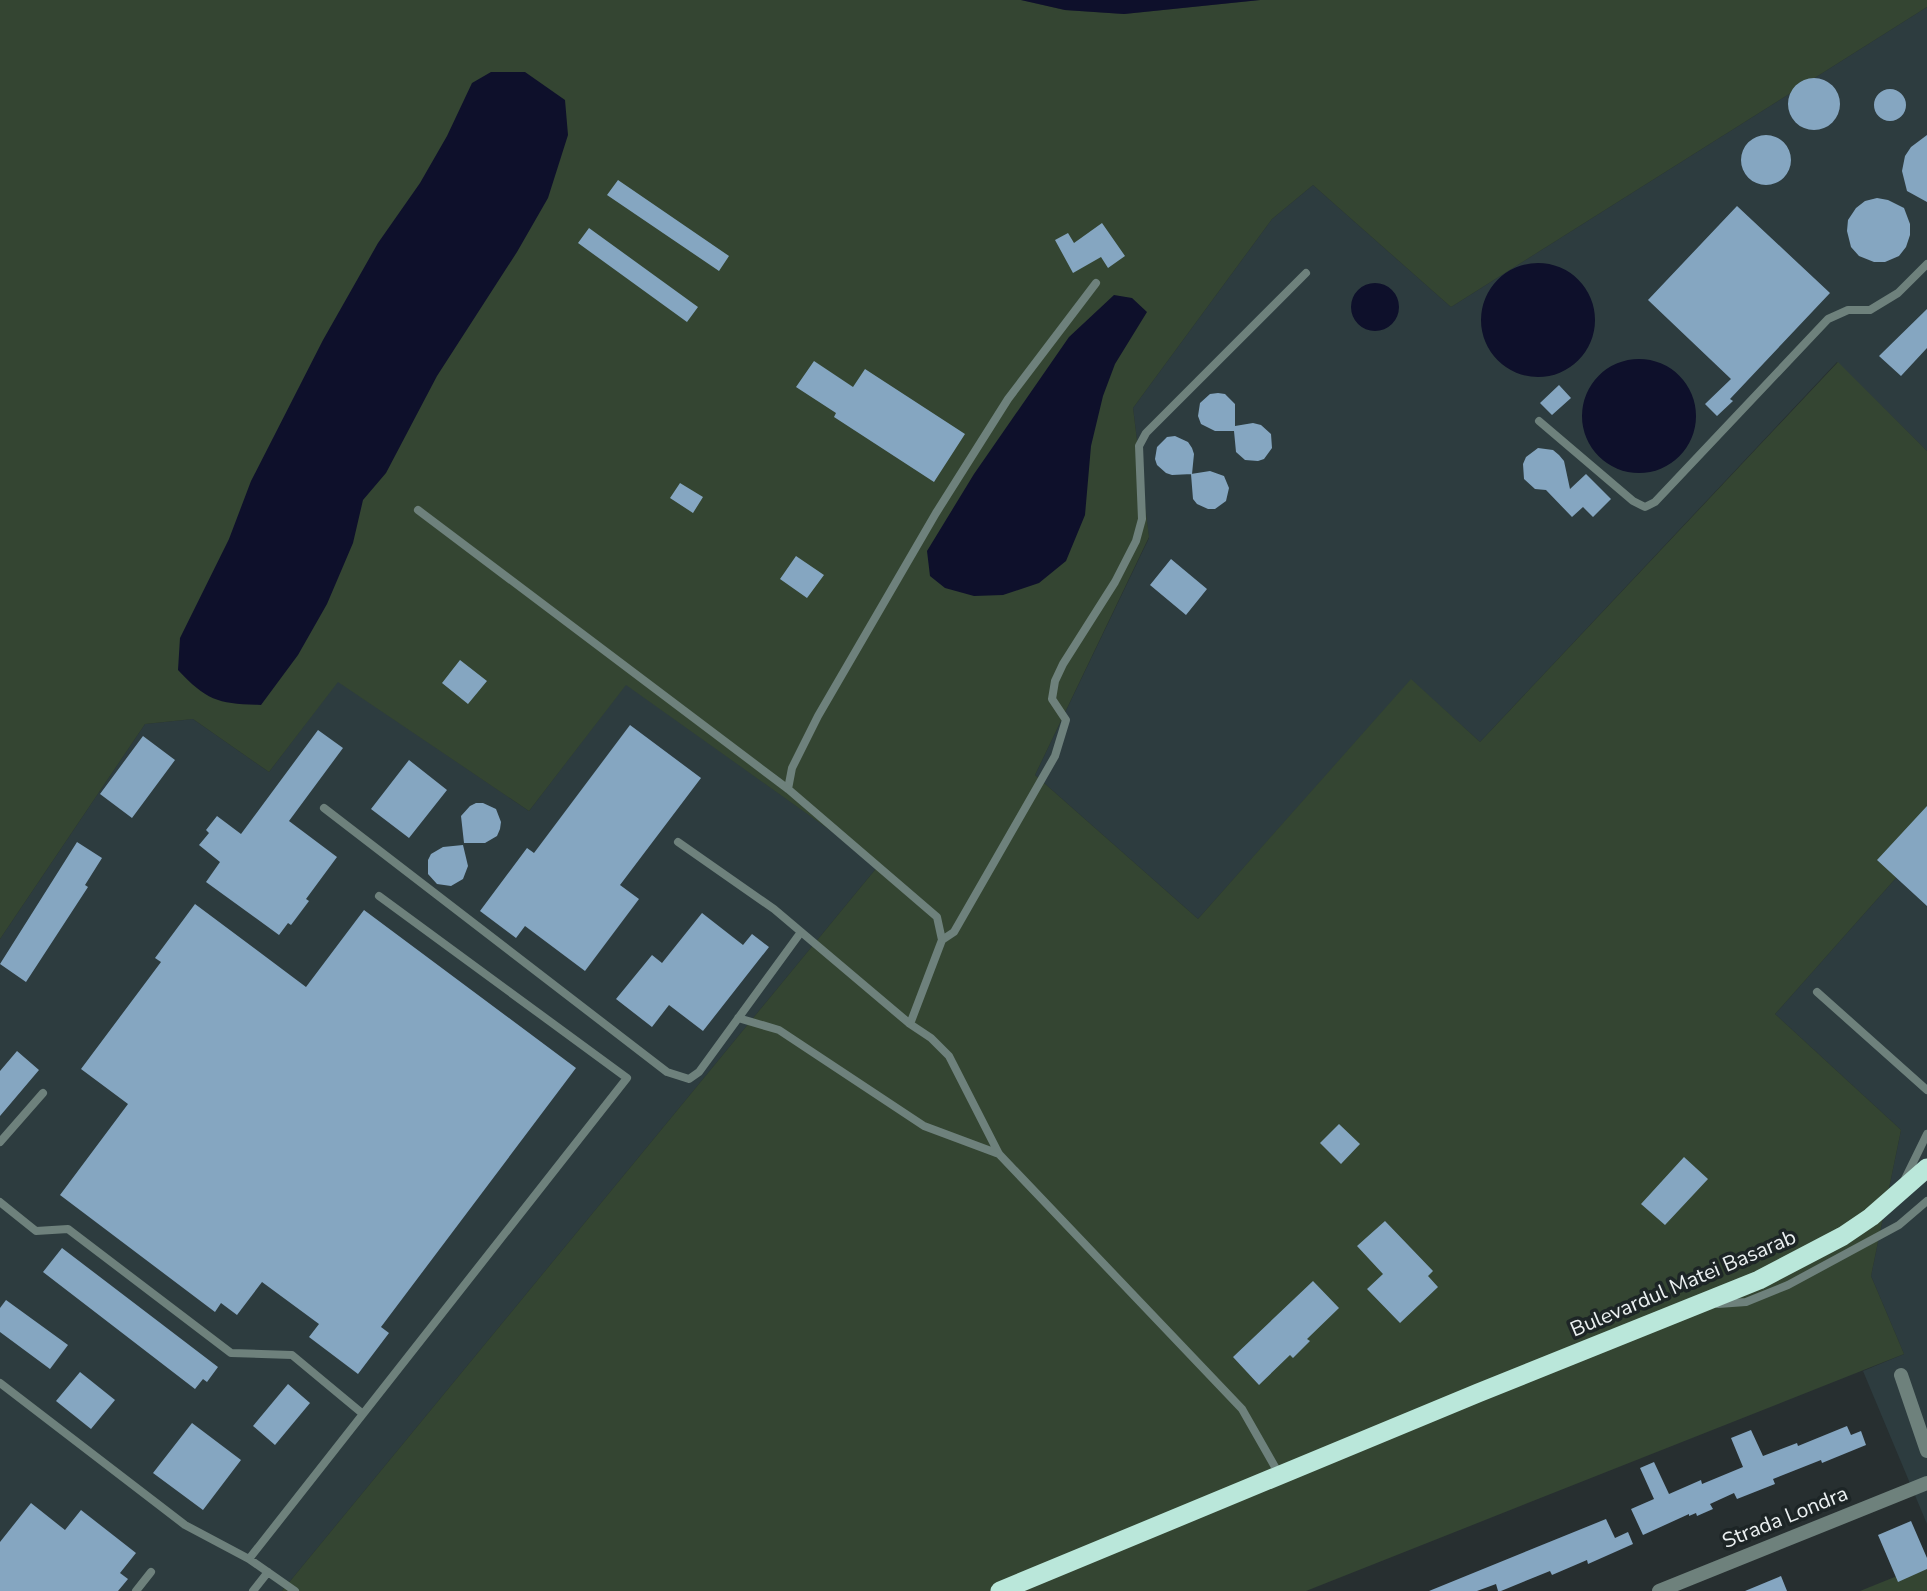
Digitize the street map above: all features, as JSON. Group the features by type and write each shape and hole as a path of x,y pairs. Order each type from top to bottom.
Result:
{"highway":[{"name":"Bulevardul Matei Basarab","path":"1000,1591 1759,1280 1816,1251 1871,1217 1927,1168"}],"street":[{"path":"1901,1375 1927,1451"},
{"name":"Strada Londra","path":"1659,1591 1927,1483"}],"lane":[{"path":"1539,421 1633,501 1645,507 1655,502 1828,319 1848,310 1870,310 1898,293 1927,264"},
{"path":"942,940 954,932 1055,756 1066,720 1052,699 1055,681 1115,582 1136,541 1142,519 1139,446 1146,433 1306,273"},
{"path":"788,789 792,768 818,716 936,513 1008,399 1096,283"},
{"path":"418,510 788,789 937,917 942,940 910,1024"},
{"path":"324,808 667,1072 689,1079 699,1072 801,932"},
{"path":"678,842 774,909 910,1024 931,1038 949,1056 999,1154 1242,1409 1280,1476"},
{"path":"249,1559 626,1078 379,895"},
{"path":"1817,992 1927,1090"},
{"path":"738,1018 779,1030 924,1126 999,1154"},
{"path":"0,1142 43,1093"},
{"path":"1898,1194 1927,1134"},
{"path":"1698,1306 1746,1302 1788,1285 1899,1225 1927,1201"},
{"path":"0,1202 36,1231 68,1228 231,1353 292,1355 363,1414"},
{"path":"0,1383 185,1525 249,1559 295,1591"},
{"path":"136,1591 150,1572"},
{"path":"253,1591 268,1572"}],"shaded area":[{"path":"1927,7 1927,451 1837,362 1480,742 1411,680 1198,919 1035,775 1149,538 1133,408 1272,219 1313,185 1451,307"},
{"path":"338,681 529,811 626,684 879,865 282,1591 0,1591 0,939 145,724 193,719 269,772"},
{"path":"1927,843 1927,1524 1863,1371 1904,1354 1871,1276 1901,1130 1775,1014"}],"green space":[{"path":"0,0 1021,0 1065,10 1124,14 1260,0 1927,0 1927,7 1451,307 1313,185 1272,219 1133,408 1149,537 1035,775 1198,919 1411,679 1480,742 1838,362 1927,451 1927,843 1775,1014 1901,1130 1871,1276 1904,1354 1306,1591 282,1591 879,865 626,685 529,811 338,682 269,772 193,719 145,724 0,939"},
{"path":"1927,1564 1927,1591 1860,1591"}],"water":[{"path":"1021,0 1260,0 1124,14 1065,10"},
{"path":"491,72 525,72 565,100 568,135 548,198 517,252 437,376 386,473 363,500 353,543 327,604 298,655 261,705 215,699 197,688 178,670 180,638 229,539 251,481 323,340 378,243 420,183 447,136 472,83"},
{"path":"1538,263 1560,268 1578,280 1590,298 1595,320 1590,342 1578,360 1560,372 1538,377 1516,372 1498,360 1486,342 1481,320 1486,298 1498,280 1516,268"},
{"path":"1375,283 1392,290 1399,307 1392,324 1375,331 1358,324 1351,307 1358,290"},
{"path":"1114,295 1132,298 1147,312 1115,364 1103,396 1091,446 1085,515 1066,561 1039,583 1003,595 974,596 945,588 930,576 927,551 974,474 1069,337"},
{"path":"1639,359 1661,363 1679,376 1692,394 1696,416 1692,438 1679,456 1661,469 1639,473 1617,469 1599,456 1586,438 1582,416 1586,394 1599,376 1617,363"}],"building":[{"path":"1814,78 1824,80 1832,86 1838,94 1838,114 1832,122 1824,128 1814,130 1804,128 1796,122 1790,114 1788,104 1790,94 1796,86 1804,80"},
{"path":"1890,89 1901,94 1906,105 1901,116 1890,121 1879,116 1874,105 1879,94"},
{"path":"1766,135 1783,143 1791,160 1783,177 1766,185 1749,177 1741,160 1749,143"},
{"path":"1927,135 1927,202 1907,191 1902,171 1905,156 1911,147"},
{"path":"618,180 729,256 719,271 607,195"},
{"path":"1877,198 1904,208 1910,224 1906,247 1899,256 1885,262 1874,262 1859,256 1851,247 1847,231 1848,220 1856,208 1865,201"},
{"path":"1737,206 1830,293 1717,416 1705,404 1731,379 1648,300"},
{"path":"1102,223 1125,256 1108,268 1101,257 1073,273 1055,240 1068,233 1074,243"},
{"path":"589,228 698,307 687,322 578,243"},
{"path":"1927,309 1927,348 1901,376 1879,356"},
{"path":"814,361 853,387 865,369 965,434 934,482 834,417 836,413 796,387"},
{"path":"1559,385 1571,398 1552,415 1540,403"},
{"path":"1210,394 1225,394 1235,404 1235,426 1253,423 1261,425 1271,434 1272,448 1264,459 1245,460 1236,452 1234,431 1215,431 1201,424 1198,416 1200,403"},
{"path":"1175,436 1188,442 1192,448 1192,474 1172,475 1157,465 1157,447 1167,437"},
{"path":"1538,448 1553,450 1564,461 1570,489 1586,474 1611,499 1593,517 1583,507 1572,517 1546,490 1535,489 1524,479 1523,464 1526,457"},
{"path":"1210,471 1224,476 1229,488 1226,501 1215,509 1197,504 1193,499 1191,474"},
{"path":"680,483 703,497 693,513 670,498"},
{"path":"796,556 824,575 807,598 780,579"},
{"path":"1171,559 1207,589 1186,615 1150,585"},
{"path":"460,660 487,681 468,704 442,683"},
{"path":"630,725 701,778 620,885 639,899 585,971 525,926 516,938 480,911 527,848 534,853"},
{"path":"318,730 343,748 289,821 337,857 306,899 309,901 291,925 288,923 279,935 206,882 220,862 199,845 209,833 206,830 217,816 241,834"},
{"path":"143,736 175,760 132,818 100,794"},
{"path":"409,760 447,790 409,838 371,809"},
{"path":"476,803 496,809 501,822 500,829 497,836 485,843 464,843 461,816"},
{"path":"1927,806 1927,906 1877,860"},
{"path":"77,842 102,858 85,885 88,887 26,982 0,964"},
{"path":"463,845 468,866 463,879 451,886 437,884 428,874 431,854 443,847"},
{"path":"195,904 306,987 364,910 576,1068 381,1327 389,1333 358,1374 309,1337 319,1324 262,1282 237,1315 221,1303 215,1312 60,1195 128,1104 81,1069 161,962 155,958"},
{"path":"702,913 743,945 752,934 769,947 703,1031 669,1005 652,1027 616,999 652,955 662,963"},
{"path":"17,1051 39,1070 0,1116 0,1071"},
{"path":"1339,1124 1360,1144 1341,1164 1320,1143"},
{"path":"1684,1157 1708,1179 1665,1225 1641,1204"},
{"path":"1385,1221 1433,1271 1428,1276 1438,1287 1400,1323 1367,1289 1383,1274 1357,1246"},
{"path":"62,1248 218,1367 207,1382 203,1379 195,1389 43,1272"},
{"path":"1313,1281 1339,1308 1307,1339 1310,1341 1293,1358 1290,1355 1259,1385 1233,1357"},
{"path":"6,1300 68,1345 50,1369 0,1332 0,1308"},
{"path":"80,1372 115,1400 91,1429 56,1401"},
{"path":"288,1384 310,1403 275,1445 253,1426"},
{"path":"192,1423 241,1460 203,1510 153,1473"},
{"path":"1847,1426 1851,1435 1861,1431 1866,1445 1773,1479 1775,1484 1737,1499 1734,1493 1710,1504 1713,1509 1697,1516 1696,1513 1689,1514 1643,1535 1631,1509 1654,1499 1640,1468 1654,1462 1669,1494 1701,1480 1702,1484 1743,1467 1731,1438 1751,1430 1763,1456 1797,1443 1798,1446"},
{"path":"31,1503 65,1530 81,1510 136,1553 120,1573 128,1579 118,1591 0,1591 0,1542"},
{"path":"1606,1519 1615,1538 1628,1532 1633,1544 1588,1564 1587,1560 1552,1575 1550,1571 1501,1591 1498,1591 1496,1584 1477,1591 1429,1591"},
{"path":"1911,1521 1927,1558 1927,1569 1898,1582 1878,1535"},
{"path":"1781,1576 1787,1591 1745,1591"}]}
